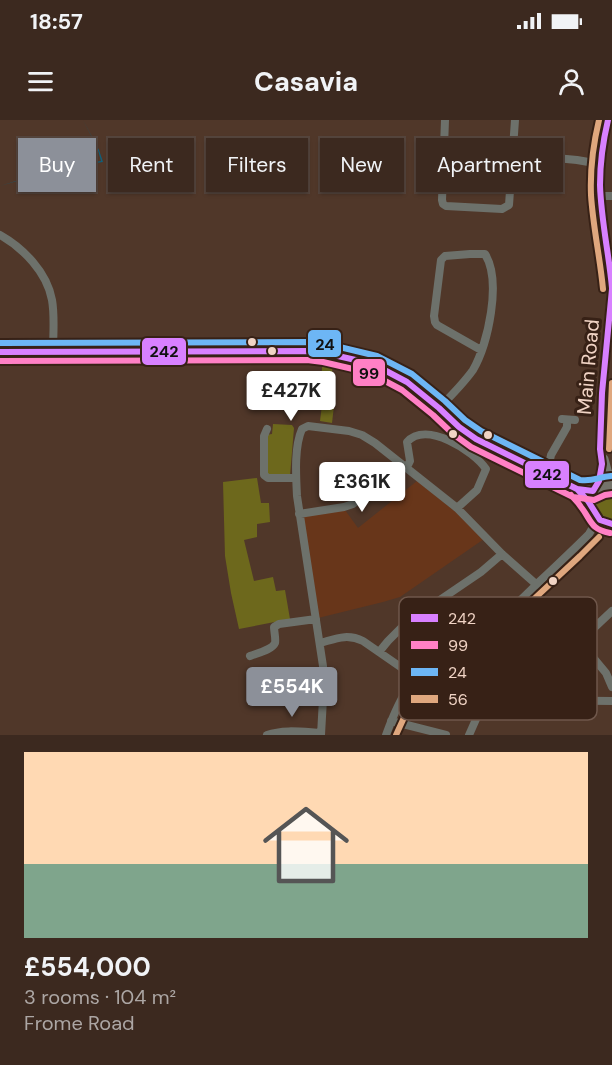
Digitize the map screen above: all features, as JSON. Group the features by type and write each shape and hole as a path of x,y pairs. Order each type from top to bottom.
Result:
{"highway":[{"path":"0,352 308,351 325,353 373,364 407,382 459,427 477,439 578,489 590,491 612,483"},
{"path":"578,489 600,520 612,524"},
{"path":"594,511 592,498 595,490"}],"main road":[{"name":"Main Road","path":"595,490 602,464 601,407 612,289 600,196 600,164 608,120"},
{"name":"Main Road","path":"600,448 612,483"}],"street":[{"path":"445,120 445,138"},
{"path":"514,138 515,120"},
{"path":"563,159 600,164"},
{"path":"442,192 443,204 446,206 502,209 509,205 510,192"},
{"path":"600,196 612,196"},
{"path":"0,235 11,241 33,261 49,290 52,302 53,352"},
{"path":"439,408 462,385 474,368 481,350 489,324 494,292 490,262 485,254 445,256 440,266 435,322 481,350"},
{"path":"601,407 612,409"},
{"path":"547,474 551,455 567,427 568,420"},
{"path":"267,735 277,731 321,734 323,666 297,496 299,436 302,429 308,426 349,431 362,435 375,443 457,508 502,554 537,585"},
{"path":"267,429 264,436 264,475 268,478 296,478"},
{"path":"299,514 353,504 410,461 407,442 411,437 429,434 456,444 483,464 486,469 477,490 457,508"},
{"path":"524,597 592,531 597,520 594,511"},
{"path":"592,531 612,524"},
{"path":"444,597 481,572 502,554"},
{"path":"528,593 532,597"},
{"path":"597,625 612,611"},
{"path":"250,656 274,644 273,630 279,624 316,619"},
{"path":"379,652 399,630"},
{"path":"320,643 354,637 399,666"},
{"path":"597,663 606,673 612,687"},
{"path":"597,701 612,701"},
{"path":"386,735 399,702"},
{"path":"469,735 476,720"},
{"path":"391,721 440,734"}],"shaded area":[{"path":"323,357 333,359 330,404 334,406 332,423 320,421"},
{"path":"273,424 292,425 294,428 290,476 267,474 265,435 272,434"},
{"path":"257,478 261,503 269,503 270,522 257,524 257,537 244,540 254,581 273,577 276,591 285,590 290,619 239,629 225,556 223,482"},
{"path":"417,481 457,513 484,539 400,597 318,618 303,519 306,515 345,510 358,528"},
{"path":"612,488 612,520 599,515 595,499 598,491"}],"water":[{"path":"96,144 103,162 96,163 101,161"}],"transit line":[{"name":"56","path":"599,120 592,158 591,195 603,289"},
{"name":"242","path":"608,120 602,152 600,185 612,288"},
{"name":"242","path":"0,352 308,351 373,364 407,382 476,439 577,489 593,491 599,481 602,464 600,449 602,393 612,289"},
{"name":"24","path":"0,343 308,342 327,344 377,356 412,374 481,431 580,480 611,476"},
{"name":"99","path":"0,361 307,360 323,362 370,373 402,390 471,447 573,497 594,500 612,494"},
{"name":"56","path":"609,449 612,383"},
{"name":"242","path":"577,489 600,520 612,524"},
{"name":"99","path":"571,495 595,527 610,533"},
{"name":"56","path":"536,597 599,537"},
{"name":"56","path":"396,735 403,720"}]}
